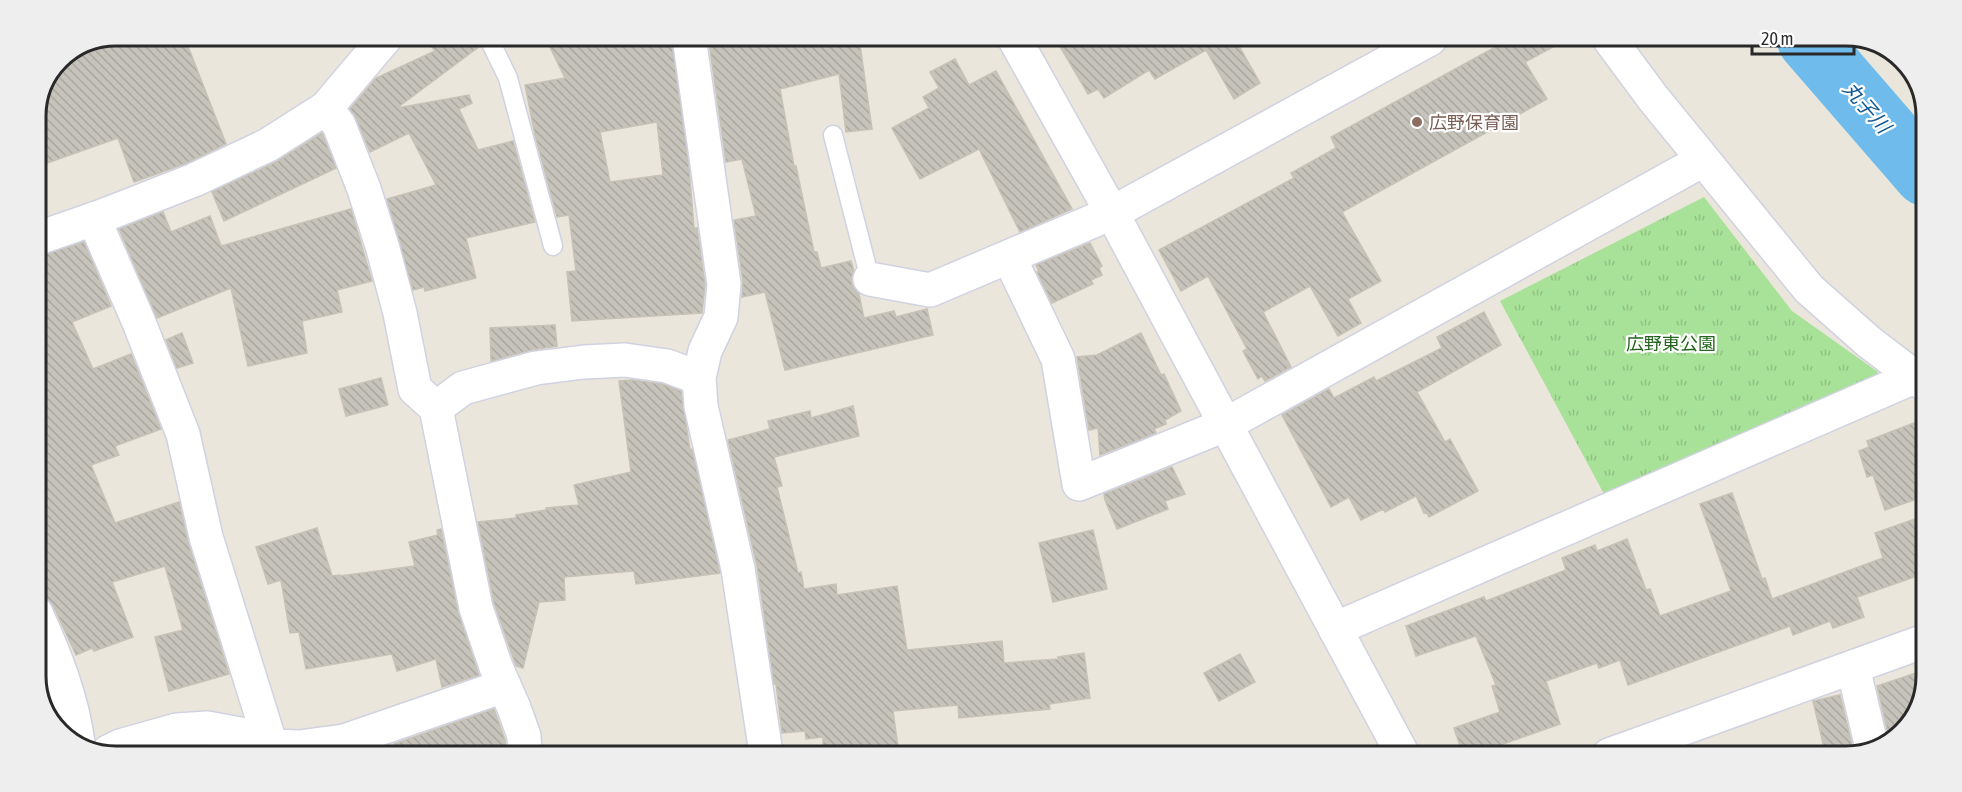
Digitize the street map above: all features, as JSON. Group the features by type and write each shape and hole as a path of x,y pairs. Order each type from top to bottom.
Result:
{"street":[{"path":"46,235 194,180 268,145 326,108 378,46"},
{"path":"690,46 724,284 720,317 705,351 699,378 701,406 738,569 765,746"},
{"path":"1018,46 1112,213 1397,746"},
{"path":"870,279 930,290 1009,257 1112,213 1417,46"},
{"path":"1614,46 1653,98 1809,289 1869,342 1915,378"},
{"path":"326,108 339,125 364,189 380,239 400,313 415,389 436,408 476,608 524,736 525,746"},
{"path":"1009,257 1058,359 1079,484 1225,425 1703,160"},
{"path":"94,219 138,320 183,434 206,537 272,746"},
{"path":"436,408 463,388 536,368 584,362 625,360 667,366 699,378"},
{"path":"1335,629 1915,382"},
{"path":"47,638 75,719 77,733"},
{"path":"1634,746 1916,644"},
{"path":"1853,667 1870,741"},
{"path":"306,746 344,741 504,686"},
{"path":"120,746 177,730 207,728 251,736 268,746"}],"lane":[{"path":"492,46 508,78 553,246"},
{"path":"832,135 870,279"}],"green space":[{"name":"広野東公園","path":"1704,197 1792,311 1878,372 1868,388 1604,494 1500,301"}],"building":[{"path":"188,46 226,144 187,163 134,182 118,138 46,163 46,116 52,90 58,78 78,58 103,48"},
{"path":"431,46 480,46 397,108 469,95 472,103 459,109 478,150 513,141 535,222 466,238 476,278 425,291 424,287 413,290 387,199 436,185 409,133 370,152 350,109 376,78 435,51"},
{"path":"549,46 672,46 689,168 694,228 697,228 705,284 702,313 572,321 567,272 576,271 569,215 557,217 535,135 525,85 565,78","holes":["657,122 663,175 610,182 600,132"]},
{"path":"710,46 860,46 872,129 846,132 839,74 780,89 794,166 796,166 814,252 817,252 821,268 851,261 854,271 852,285 859,294 864,318 894,311 896,317 927,309 933,335 785,370 765,292 742,297 743,282 734,220 756,216 742,159 726,162"},
{"path":"1060,46 1239,46 1260,83 1234,99 1206,50 1155,79 1149,70 1104,98 1098,89 1088,94"},
{"path":"1497,46 1555,46 1525,62 1547,99 1342,212 1381,281 1348,299 1361,323 1338,336 1310,286 1263,312 1291,367 1265,381 1262,376 1258,379 1243,351 1247,349 1208,276 1181,291 1159,250 1294,178 1291,173 1336,148 1331,137"},
{"path":"955,59 969,85 996,71 1072,209 1020,232 979,149 920,179 892,128 929,108 923,97 939,88 930,72"},
{"path":"322,133 336,168 224,221 212,192 276,162"},
{"path":"351,209 372,281 337,290 342,312 302,321 307,353 248,366 231,288 157,318 119,229 163,212 171,232 210,216 221,246"},
{"path":"84,242 111,306 72,322 93,369 131,354 161,429 115,446 119,455 91,465 115,523 179,502 188,542 229,674 169,691 155,637 183,630 165,566 112,582 133,637 94,651 92,648 76,655 53,605 47,599 46,254"},
{"path":"1090,243 1102,266 1099,268 1102,275 1091,280 1093,284 1052,303 1036,265"},
{"path":"1484,312 1501,345 1417,392 1445,442 1450,439 1478,491 1429,517 1426,512 1424,513 1416,496 1385,512 1383,509 1361,520 1349,497 1331,507 1282,415 1329,389 1334,398 1374,377 1376,381 1442,348 1437,337"},
{"path":"555,325 557,346 531,350 491,361 490,328"},
{"path":"182,333 193,363 177,368 166,340"},
{"path":"1141,333 1181,411 1165,420 1166,424 1154,429 1156,433 1100,455 1098,428 1089,430 1077,357 1097,355"},
{"path":"381,378 388,405 346,416 339,389"},
{"path":"632,380 662,384 681,391 690,450 692,449 720,573 636,584 634,571 564,577 565,600 539,602 523,668 516,666 494,603 478,522 516,518 516,515 546,510 546,508 579,505 574,485 631,472 619,381"},
{"path":"853,406 859,436 774,457 782,486 777,487 804,589 836,584 837,595 897,586 907,650 1002,641 1004,663 1058,659 1058,657 1084,653 1090,698 1049,704 1050,709 959,718 958,705 893,711 898,746 823,746 823,737 806,739 805,731 782,733 757,566 728,440 770,429 768,421 810,411 811,418"},
{"path":"1916,422 1916,500 1885,510 1873,475 1867,477 1859,451 1869,447 1867,441"},
{"path":"1172,467 1185,494 1165,501 1168,509 1117,529 1104,494"},
{"path":"1732,493 1762,579 1765,578 1772,599 1883,558 1875,533 1915,519 1916,577 1857,597 1864,617 1833,628 1830,621 1793,635 1790,626 1628,685 1620,660 1599,668 1597,663 1546,681 1560,724 1503,744 1504,746 1460,746 1454,728 1500,712 1492,686 1496,685 1476,636 1416,656 1406,626 1484,597 1486,601 1566,570 1562,558 1595,545 1597,551 1627,539 1646,590 1650,589 1660,616 1731,591 1700,504"},
{"path":"317,528 332,576 415,566 409,542 438,535 437,530 441,529 458,612 479,675 442,687 436,659 397,671 392,654 306,669 299,632 290,633 281,580 268,584 256,547"},
{"path":"1093,530 1107,589 1053,602 1039,543"},
{"path":"1240,654 1255,682 1219,701 1204,673"},
{"path":"1916,673 1912,698 1908,707 1888,731 1877,686"},
{"path":"1840,695 1852,745 1824,746 1813,701"},
{"path":"494,709 505,746 395,746 394,744"}],"waterway":[{"name":"丸子川","path":"1813,46 1915,164"}],"place":[{"name":"広野保育園","path":"1417,122"}]}
